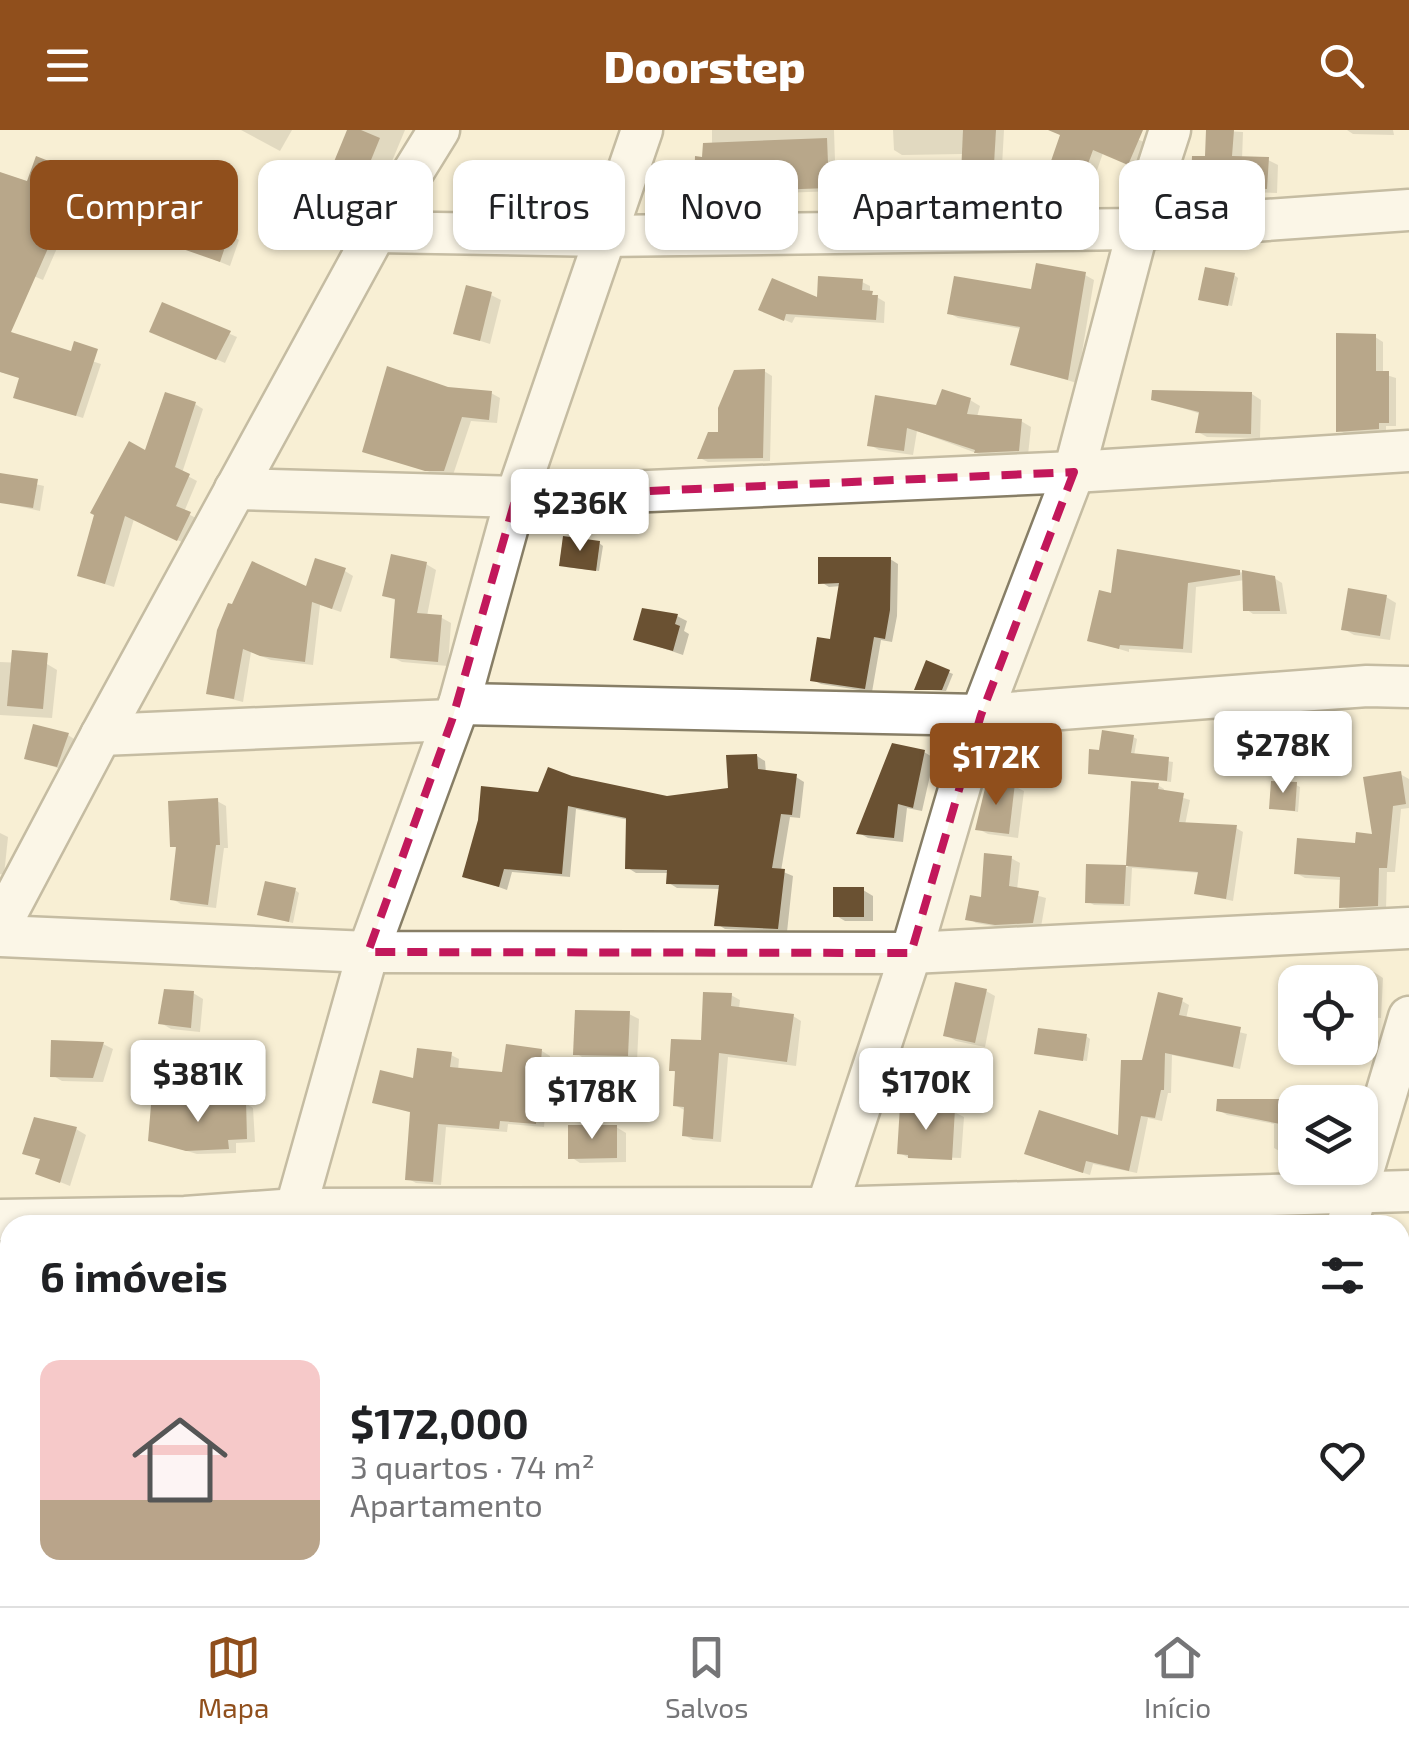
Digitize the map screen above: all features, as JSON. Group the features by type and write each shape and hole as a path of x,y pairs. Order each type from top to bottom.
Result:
{"street":[{"path":"420,160 439,130"},
{"path":"625,177 642,130"},
{"path":"1160,160 1170,130"},
{"path":"1265,220 1409,210"},
{"path":"625,236 1119,229"},
{"path":"0,926 100,735 366,250"},
{"path":"295,1215 368,952 455,712 516,497 599,250"},
{"path":"823,1215 911,953 981,715 1074,472 1132,250"},
{"path":"235,488 516,497 1074,472 1409,452"},
{"path":"100,735 455,712 981,715 1367,686 1409,687"},
{"path":"0,936 368,952 911,953 1409,928"},
{"path":"1350,1210 1409,1017"},
{"path":"911,1215 1350,1210 1409,1191"}],"highlighted area":[{"path":"1074,472 981,715 911,953 368,952 452,720 516,497"}],"building":[{"path":"347,130 361,130 380,138 371,160 335,160"},
{"path":"963,130 996,130 994,160 962,160"},
{"path":"1048,130 1143,130 1130,160 1119,161 1093,150 1089,160 1051,160 1060,135"},
{"path":"1206,130 1234,130 1232,156 1269,157 1267,189 1265,160 1192,160 1192,156 1205,156"},
{"path":"827,138 828,160 818,160 818,188 798,189 798,160 695,160 695,156 702,157 703,143"},
{"path":"0,172 27,181 30,173 30,250 47,250 11,332 71,351 74,341 98,349 76,416 13,398 19,378 0,372"},
{"path":"186,250 224,250 220,262"},
{"path":"1036,263 1086,272 1068,380 1010,365 1020,327 947,314 954,276 1031,289"},
{"path":"1205,267 1235,273 1228,306 1198,300"},
{"path":"818,276 863,279 862,290 878,295 876,320 786,314 784,321 758,310 772,278 817,297"},
{"path":"466,285 492,292 480,341 453,334"},
{"path":"162,302 231,331 216,360 149,332"},
{"path":"1336,333 1376,334 1376,371 1389,371 1389,423 1379,423 1379,429 1336,432"},
{"path":"387,366 448,387 492,391 489,420 462,417 444,471 425,471 362,452"},
{"path":"765,369 763,458 697,459 708,432 718,432 718,408 734,370"},
{"path":"942,389 971,398 967,414 1022,419 1019,451 974,453 975,450 907,428 904,451 867,446 875,395 936,405"},
{"path":"1152,390 1252,392 1251,434 1195,433 1199,412 1151,400"},
{"path":"165,392 196,402 175,467 190,474 176,506 191,512 177,541 125,516 105,584 77,576 94,515 90,513 129,441 145,450"},
{"path":"0,473 38,479 33,508 0,503"},
{"path":"563,536 600,541 596,571 559,566"},
{"path":"1117,549 1240,570 1240,575 1188,583 1183,649 1120,645 1119,649 1087,641 1099,590 1111,593"},
{"path":"391,554 427,562 417,613 442,615 438,662 390,658 395,599 382,596"},
{"path":"818,557 891,557 885,639 874,637 865,689 810,681 817,637 830,639 839,583 818,584"},
{"path":"315,558 346,568 332,609 312,602 305,662 260,656 243,649 234,699 206,694 217,630 252,561 306,586"},
{"path":"1242,570 1275,576 1280,611 1243,611"},
{"path":"1348,588 1387,595 1380,636 1341,630"},
{"path":"642,608 678,614 675,624 680,626 673,651 633,640"},
{"path":"12,650 48,653 43,709 7,706"},
{"path":"926,660 950,670 942,690 914,690"},
{"path":"33,724 69,733 57,767 24,759"},
{"path":"1102,730 1134,735 1131,753 1169,757 1167,781 1088,774 1089,749 1099,750"},
{"path":"892,743 925,750 913,808 898,804 894,838 856,834"},
{"path":"757,754 758,769 797,774 792,815 781,814 772,868 785,869 778,929 714,926 719,885 666,884 667,870 625,869 626,818 568,806 562,874 504,869 499,887 462,877 478,820 481,786 538,792 548,767 572,776 667,796 728,788 726,755"},
{"path":"1401,771 1406,804 1393,806 1387,868 1379,868 1378,906 1339,908 1340,877 1294,874 1297,838 1355,843 1356,832 1372,834 1363,777"},
{"path":"987,780 1015,783 1009,834 975,830"},
{"path":"1131,781 1159,783 1158,789 1184,793 1179,822 1237,825 1226,899 1194,894 1198,872 1126,866 1124,904 1085,903 1086,864 1126,865"},
{"path":"1271,781 1297,782 1295,811 1269,809"},
{"path":"218,798 220,845 216,845 208,905 170,900 176,847 170,847 168,801"},
{"path":"984,853 1012,856 1009,886 1039,891 1033,923 995,925 965,920 970,895 981,897"},
{"path":"265,881 296,888 289,922 257,915"},
{"path":"833,887 864,887 864,917 833,917"},
{"path":"955,982 987,989 975,1043 943,1036"},
{"path":"164,989 194,991 191,1028 158,1024"},
{"path":"703,992 732,993 731,1006 794,1014 787,1062 719,1053 713,1139 682,1136 684,1107 673,1106 675,1071 669,1071 671,1039 701,1040"},
{"path":"1158,992 1183,998 1179,1015 1241,1027 1233,1067 1165,1053 1164,1090 1155,1118 1141,1116 1129,1171 1086,1161 1083,1173 1024,1154 1039,1110 1118,1135 1121,1060 1142,1060"},
{"path":"575,1010 630,1011 628,1056 573,1055"},
{"path":"1038,1028 1087,1034 1083,1061 1034,1054"},
{"path":"51,1040 104,1042 93,1078 50,1077"},
{"path":"506,1044 542,1049 536,1124 500,1121 499,1129 438,1124 433,1182 405,1180 410,1112 372,1103 380,1070 413,1078 417,1048 452,1052 450,1067 502,1072"},
{"path":"1217,1099 1278,1099 1278,1124 1216,1111"},
{"path":"246,1100 247,1139 228,1140 229,1149 186,1151 148,1141 151,1105"},
{"path":"900,1106 955,1109 952,1160 897,1154"},
{"path":"34,1117 77,1127 60,1183 35,1174 40,1159 22,1154"},
{"path":"568,1125 617,1125 617,1158 568,1159"}]}
